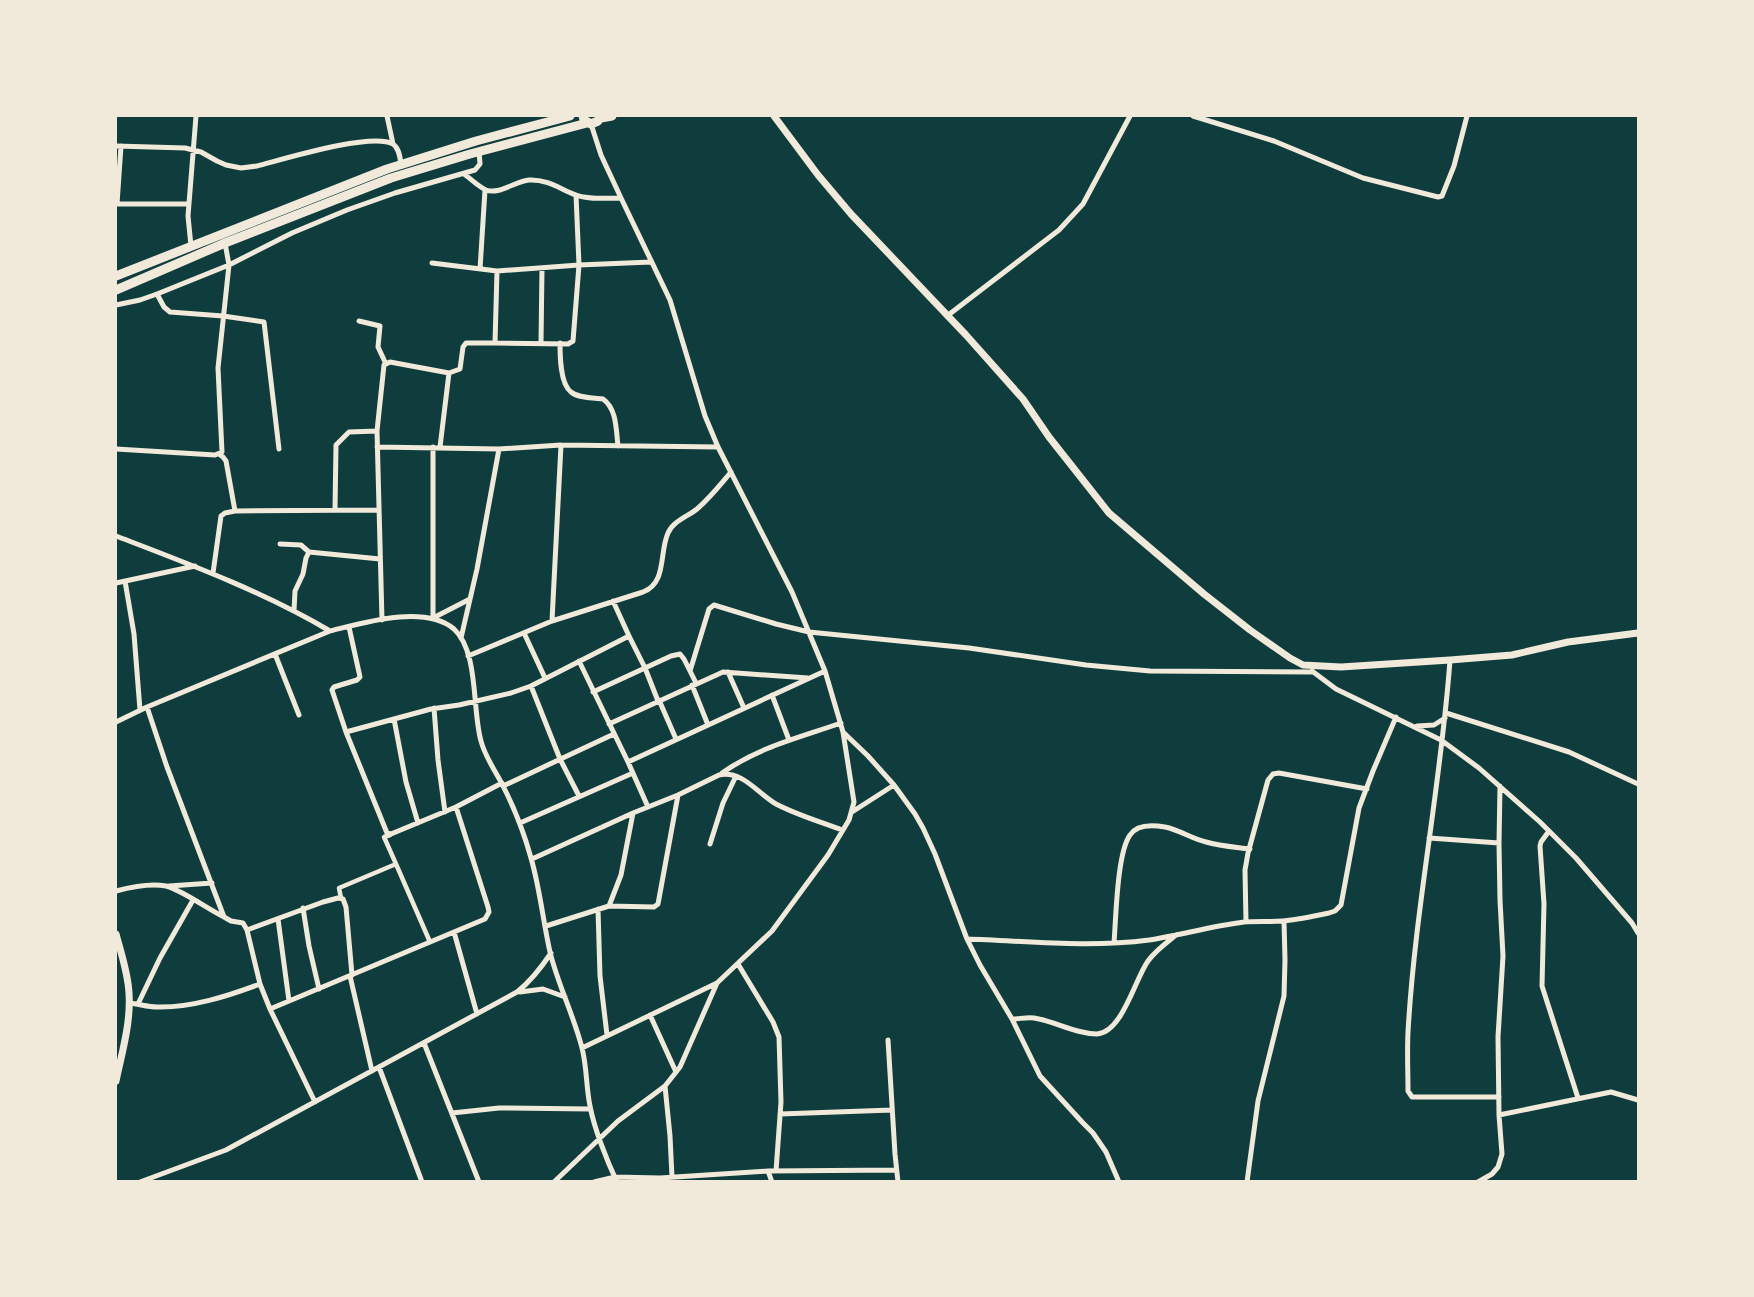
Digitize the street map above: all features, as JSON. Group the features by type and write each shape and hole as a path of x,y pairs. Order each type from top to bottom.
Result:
{"main road":[{"path":"116,276 401,164 570,116"},
{"path":"118,288 391,178 587,121 595,124 601,117 612,116"}],"street":[{"path":"191,246 189,204 196,116"},
{"path":"387,116 401,164"},
{"path":"774,116 851,214 1023,399 1066,460 1118,522 1233,617 1290,658 1336,689 1441,740 1500,786 1576,858 1639,933"},
{"path":"947,316 1059,230 1076,213 1129,116"},
{"path":"1193,116 1274,141 1363,178 1438,197 1442,196 1448,184 1467,116"},
{"path":"582,1048 717,983 738,964 772,931 828,855 852,812 853,802 841,723 825,671 792,592 718,447 697,393 670,300 587,121"},
{"path":"189,204 116,204 118,146 194,149 216,161 241,168 349,143 374,141 393,144"},
{"path":"116,305 157,294 229,265 292,233 347,210 395,193 464,174 478,167 479,151"},
{"path":"464,174 485,190 496,191 529,180 556,185 576,195 621,198"},
{"path":"480,269 485,190"},
{"path":"386,364 390,362 450,373 462,367 463,347 466,343 568,344 573,341 579,265 576,195"},
{"path":"219,454 223,449 218,368 229,265 225,243"},
{"path":"432,263 497,271 651,262"},
{"path":"541,343 542,268"},
{"path":"495,343 497,271"},
{"path":"118,288 130,302"},
{"path":"157,294 170,312 223,316 261,321 265,324 279,449"},
{"path":"359,321 380,326 378,347 386,364 377,431 382,620"},
{"path":"560,343 562,372 568,388 574,394 607,401 614,417 618,446"},
{"path":"433,618 436,447 450,373"},
{"path":"335,510 336,445 349,432 377,431"},
{"path":"552,621 561,446"},
{"path":"377,447 718,447"},
{"path":"116,449 219,454 226,461 235,511"},
{"path":"461,638 499,449"},
{"path":"468,656 552,621 652,588 660,573 670,528 701,506 731,472"},
{"path":"213,573 221,516 225,513 378,510"},
{"path":"116,536 213,573 295,611 330,631"},
{"path":"281,544 301,545 309,552 380,559"},
{"path":"295,611 295,591 309,552"},
{"path":"116,583 196,566"},
{"path":"125,581 134,634 140,710"},
{"path":"433,618 470,599"},
{"path":"612,601 676,739"},
{"path":"690,671 707,614 712,606 809,632 969,648 1132,670 1313,672"},
{"path":"116,722 330,631 403,617 433,618 453,628 461,638 473,673 481,741 520,823 532,859 551,953 582,1048 590,1108 616,1179"},
{"path":"349,627 360,677 332,690 382,821 387,833 391,834"},
{"path":"524,633 545,678"},
{"path":"1303,665 1341,667 1512,655 1568,642 1639,633"},
{"path":"346,732 434,708 498,697 531,686 629,636"},
{"path":"275,654 299,715"},
{"path":"593,692 680,654 690,671 708,724"},
{"path":"579,660 648,807"},
{"path":"1450,660 1446,716 1415,955 1408,1034 1408,1091 1412,1097 1499,1097"},
{"path":"628,761 825,671"},
{"path":"609,724 723,672 810,678"},
{"path":"729,672 744,708"},
{"path":"531,686 560,759 579,796"},
{"path":"772,695 789,740"},
{"path":"147,707 226,918"},
{"path":"434,708 445,812"},
{"path":"1413,726 1434,725 1446,716"},
{"path":"1446,716 1569,752 1639,784"},
{"path":"967,939 1033,944 1114,943 1150,940 1246,922 1284,921 1335,911 1341,905 1359,808 1396,717"},
{"path":"394,719 406,782 418,822"},
{"path":"532,859 678,795 719,775 750,755 841,723"},
{"path":"843,733 858,745 894,785 923,828 967,939 1040,1076 1093,1133 1119,1181"},
{"path":"430,942 384,837 445,812 614,734"},
{"path":"520,823 633,773"},
{"path":"1246,922 1245,870 1268,780 1273,774 1367,789"},
{"path":"719,775 736,776 777,804 842,831"},
{"path":"710,844 723,803 736,776"},
{"path":"852,812 894,785"},
{"path":"1478,1181 1492,1174 1498,1167 1502,1154 1498,1037 1503,957 1500,786"},
{"path":"545,926 609,906 654,907 658,904 678,795"},
{"path":"270,1009 485,919 489,912 456,807"},
{"path":"609,906 621,875 633,813"},
{"path":"1114,943 1121,864 1129,835 1134,830 1151,825 1165,827 1207,842 1250,849"},
{"path":"1549,831 1544,835 1540,846 1544,904 1542,986 1578,1098"},
{"path":"1429,838 1499,843"},
{"path":"372,1071 351,975 345,907 339,888 396,864"},
{"path":"116,891 139,886 212,883"},
{"path":"166,886 231,921 240,922 247,930 260,984 315,1102"},
{"path":"247,930 303,908 341,898"},
{"path":"138,1004 193,900"},
{"path":"303,908 319,989"},
{"path":"598,909 600,976 607,1035"},
{"path":"278,919 289,1001"},
{"path":"1247,1181 1258,1101 1284,996 1284,921"},
{"path":"454,932 477,1014"},
{"path":"116,934 119,958 126,970 129,1003 128,1024 116,1081"},
{"path":"1012,1020 1035,1018 1087,1033 1110,1030 1121,1016 1149,960 1176,934"},
{"path":"140,1181 226,1150 517,992 541,969 551,953"},
{"path":"738,964 773,1022 779,1037 780,1114 776,1171"},
{"path":"554,1181 618,1121 665,1086 694,1039 717,983"},
{"path":"129,1003 162,1007 188,1004 260,984"},
{"path":"517,992 543,989 565,997"},
{"path":"650,1015 676,1072"},
{"path":"888,1040 898,1181"},
{"path":"424,1043 479,1181"},
{"path":"379,1067 422,1181"},
{"path":"665,1086 672,1177"},
{"path":"1499,1115 1611,1092 1639,1100"},
{"path":"452,1113 499,1108 590,1108"},
{"path":"780,1114 892,1110"},
{"path":"594,1181 768,1171 896,1170"},
{"path":"768,1171 772,1181"},
{"path":"718,1173 721,1181"}]}
